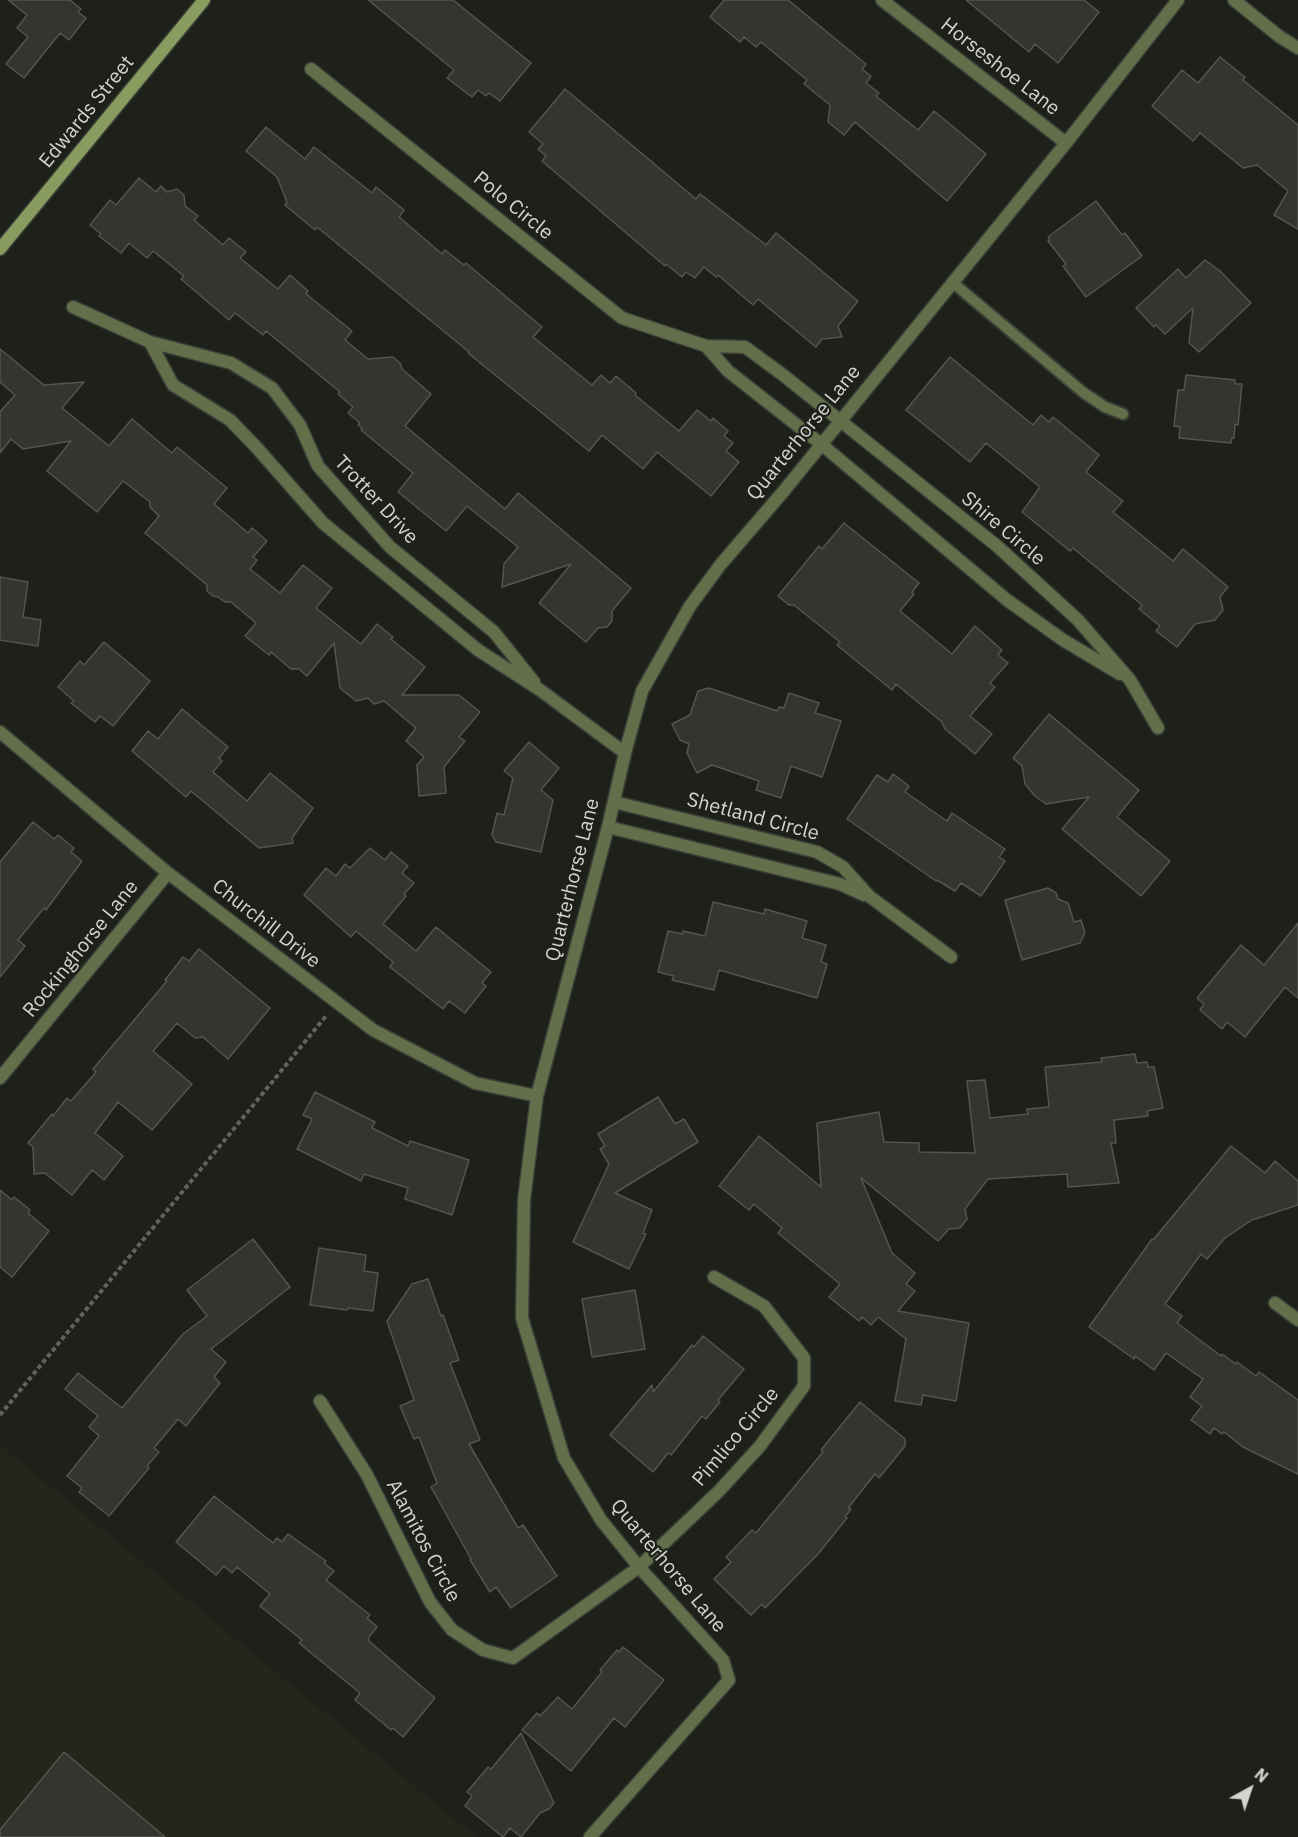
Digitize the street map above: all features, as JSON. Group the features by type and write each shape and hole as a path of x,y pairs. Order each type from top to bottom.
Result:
{"main road":[{"name":"Edwards Street","path":"0,249 204,0"}],"street":[{"name":"Horseshoe Lane","path":"882,0 1066,143"},
{"name":"Quarterhorse Lane","path":"590,1837 729,1680 723,1660 600,1520 564,1458 522,1317 524,1200 537,1096 642,691 690,606 722,564 1066,143 1178,0"},
{"path":"1234,0 1280,37 1298,48"},
{"name":"Polo Circle","path":"311,69 622,318 706,346 745,347 840,421"},
{"name":"Trotter Drive","path":"73,307 150,342 231,363 272,388 300,425 318,466 390,547 494,632 540,690"},
{"name":"Trotter Drive","path":"150,342 173,385 230,420 323,523 478,650 540,690 625,753"},
{"path":"706,346 728,371 821,444"},
{"name":"Shire Circle","path":"840,421 997,546 1078,620 1130,680 1158,728"},
{"name":"Shire Circle","path":"821,444 1007,600 1063,640 1130,680"},
{"name":"Churchill Drive","path":"0,732 168,873 373,1030 475,1083 537,1096"},
{"name":"Shetland Circle","path":"614,802 818,852 843,867 868,896 951,957"},
{"name":"Shetland Circle","path":"608,827 840,884 868,896"},
{"name":"Rockinghorse Lane","path":"0,1078 168,873"},
{"name":"Pimlico Circle","path":"639,1567 719,1491 760,1446 804,1386 804,1358 764,1306 714,1277"},
{"path":"1275,1303 1298,1320"},
{"name":"Alamitos Circle","path":"321,1401 367,1475 430,1602 452,1630 483,1650 513,1658 639,1567"}],"lane":[{"path":"952,282 1084,393 1105,407 1124,414"}],"path":[{"path":"0,1415 336,1003"}],"shaded area":[{"path":"0,1445 476,1837 0,1837"}],"building":[{"path":"8,0 70,0 81,9 78,12 86,18 69,40 60,33 24,78 6,64 28,37 17,28 27,15"},
{"path":"368,0 453,0 531,63 500,101 489,93 486,96 478,90 472,97 447,78 454,70"},
{"path":"724,0 788,0 866,64 862,69 871,76 866,83 879,93 876,96 918,130 934,111 986,154 947,201 855,122 844,135 828,122 830,105 804,84 807,80 761,42 756,47 744,37 740,42 710,17"},
{"path":"966,0 1084,0 1099,12 1058,63 1035,44 1029,52"},
{"path":"1220,57 1245,77 1243,80 1298,125 1298,229 1274,215 1288,191 1257,165 1243,168 1200,133 1193,141 1152,106 1182,70 1198,83"},
{"path":"565,89 696,199 700,194 766,245 776,233 858,301 838,326 842,337 822,339 816,347 758,299 753,305 718,275 716,277 704,267 695,278 686,272 682,277 666,264 665,266 542,161 546,156 538,149 543,144 529,132"},
{"path":"266,127 305,159 314,147 372,193 376,187 404,210 399,217 442,254 445,250 464,265 466,263 542,327 533,337 592,385 601,375 610,383 616,376 636,393 635,395 679,431 697,410 711,421 713,418 728,431 724,436 733,443 726,451 739,462 711,496 657,452 643,469 602,435 589,451 317,227 315,230 285,205 287,202 277,177 246,151"},
{"path":"139,178 156,192 161,186 167,192 177,189 184,195 185,206 198,216 194,220 223,245 229,238 246,252 240,258 278,289 290,275 308,291 306,294 352,331 345,340 368,359 393,357 400,363 402,369 431,394 405,426 505,509 518,493 631,588 612,611 612,621 607,627 598,628 586,642 539,603 571,564 502,587 504,564 518,547 467,506 446,531 398,492 413,473 361,430 362,428 358,425 360,423 348,413 353,407 338,394 340,392 266,331 263,335 235,313 229,320 181,279 184,276 153,251 147,258 129,243 121,253 99,236 101,234 90,225 110,200 116,205"},
{"path":"1096,201 1122,235 1125,233 1142,256 1086,297 1063,266 1066,264 1048,241 1050,240 1048,237"},
{"path":"1205,260 1220,271 1251,303 1199,352 1189,343 1193,308 1165,334 1156,325 1154,327 1136,308 1178,269 1186,278"},
{"path":"0,349 44,385 84,382 62,408 109,446 132,419 172,453 177,447 227,488 214,504 248,533 252,528 267,541 253,557 257,560 250,569 280,593 303,565 332,588 316,608 361,644 377,624 393,637 391,639 425,667 402,695 459,695 480,712 459,737 465,741 444,767 446,793 419,796 417,765 424,757 406,741 416,728 384,701 374,704 368,698 356,701 340,688 334,643 307,676 299,669 291,669 271,652 269,655 245,636 256,623 231,602 225,602 213,596 207,591 207,585 145,533 159,516 150,507 150,502 123,481 97,512 47,471 71,441 23,449 11,439 0,453 0,412 15,395 0,382"},
{"path":"950,357 1033,425 1041,415 1049,422 1053,417 1099,455 1086,472 1123,501 1113,512 1173,561 1183,549 1228,587 1220,597 1223,610 1215,620 1195,624 1177,647 1156,631 1160,626 1139,609 1142,605 1073,548 1070,551 1022,512 1040,487 986,443 970,462 906,410"},
{"path":"1186,375 1235,380 1235,384 1242,384 1238,425 1235,424 1234,438 1231,443 1179,438 1180,427 1174,426 1178,390 1184,390"},
{"path":"844,523 919,583 912,592 914,594 900,611 952,654 975,626 1002,650 998,655 1008,663 990,683 995,687 970,716 992,734 975,754 945,729 942,722 896,684 892,690 837,645 840,642 794,605 789,605 778,596 819,546 822,549"},
{"path":"0,577 28,582 23,617 41,620 38,646 0,640"},
{"path":"104,642 150,681 113,726 100,716 95,722 71,703 74,701 58,687 80,661 84,665"},
{"path":"709,688 777,711 779,707 784,708 789,693 819,703 815,713 841,721 822,777 791,766 781,798 756,790 759,781 712,765 697,773 687,753 689,744 680,740 672,724 690,715 698,691"},
{"path":"182,709 228,747 219,758 222,761 213,772 247,801 270,773 313,808 292,838 293,843 259,848 191,791 186,797 132,751 148,731 158,739"},
{"path":"1049,714 1139,790 1117,817 1170,861 1141,896 1062,829 1089,797 1046,804 1025,784 1022,766 1013,758"},
{"path":"529,742 559,768 541,790 553,800 541,852 496,842 492,835 497,813 504,815 513,778 504,771"},
{"path":"893,774 909,786 905,792 947,821 952,813 1005,849 999,857 1005,861 981,896 961,883 955,891 936,881 847,819 877,775 888,782"},
{"path":"33,822 54,839 58,835 74,848 71,852 82,861 46,910 44,908 18,940 25,946 0,977 0,862"},
{"path":"370,848 385,860 391,852 408,866 402,873 414,883 383,924 416,951 436,927 491,972 482,983 486,986 465,1013 449,1001 443,1009 390,967 393,962 356,931 351,937 304,895 326,868 336,876 345,864 350,868"},
{"path":"1048,888 1056,893 1058,899 1068,903 1074,922 1081,920 1085,933 1080,943 1022,960 1005,900"},
{"path":"713,902 764,914 765,909 807,921 802,938 826,945 821,962 827,964 817,998 719,970 714,990 672,980 674,976 658,972 668,931 683,934 683,931 705,936"},
{"path":"1298,923 1298,998 1285,987 1245,1037 1227,1022 1222,1029 1200,1010 1204,1004 1197,998 1241,945 1264,965"},
{"path":"199,949 270,1008 228,1059 203,1037 195,1038 177,1023 153,1051 192,1084 152,1130 118,1102 95,1133 123,1156 104,1180 92,1170 72,1195 45,1173 34,1174 33,1147 28,1143 67,1098 71,1101 96,1072 93,1069 167,981 165,980 183,957 189,961"},
{"path":"1135,1054 1137,1063 1147,1062 1148,1067 1154,1067 1163,1108 1147,1111 1148,1116 1114,1120 1116,1143 1111,1143 1119,1183 1068,1187 1067,1174 988,1179 965,1209 967,1219 960,1228 949,1229 938,1241 861,1178 892,1253 915,1273 906,1284 915,1291 898,1311 969,1323 956,1401 923,1395 921,1405 895,1401 906,1339 878,1317 871,1325 862,1317 859,1321 829,1297 840,1284 778,1233 782,1228 754,1204 749,1210 719,1186 759,1136 821,1187 817,1123 879,1112 884,1142 919,1143 919,1152 975,1153 967,1081 985,1080 990,1118 1028,1114 1027,1109 1049,1107 1045,1067 1102,1062 1101,1058"},
{"path":"315,1092 375,1122 372,1128 408,1146 410,1141 469,1160 452,1215 405,1199 408,1188 364,1174 361,1181 297,1149 312,1119 303,1115"},
{"path":"658,1097 675,1124 684,1119 698,1142 615,1193 652,1210 643,1233 646,1234 629,1269 573,1242 609,1164 600,1149 605,1146 598,1134"},
{"path":"1231,1146 1265,1173 1275,1161 1298,1181 1298,1205 1252,1220 1225,1238 1207,1259 1201,1254 1165,1304 1182,1316 1177,1323 1221,1356 1222,1354 1236,1364 1237,1362 1256,1376 1259,1372 1298,1400 1298,1474 1243,1447 1224,1432 1222,1434 1214,1428 1210,1434 1191,1420 1202,1406 1190,1397 1203,1379 1166,1353 1154,1370 1135,1356 1134,1359 1089,1327 1152,1239"},
{"path":"0,1190 12,1200 14,1197 30,1210 28,1213 49,1231 12,1277 0,1267"},
{"path":"253,1239 290,1287 211,1349 226,1362 214,1377 220,1383 186,1426 178,1419 154,1448 159,1452 147,1466 149,1468 109,1516 79,1492 82,1488 67,1476 99,1436 89,1427 98,1416 65,1389 78,1373 122,1408 183,1334 207,1316 187,1290"},
{"path":"319,1248 366,1255 364,1271 378,1273 373,1311 310,1305"},
{"path":"428,1279 459,1360 450,1363 480,1440 469,1444 518,1528 523,1525 557,1576 511,1608 496,1587 490,1592 470,1560 431,1487 437,1483 419,1437 414,1439 400,1406 414,1400 387,1321 412,1284"},
{"path":"635,1290 645,1349 592,1357 582,1299"},
{"path":"703,1336 744,1369 718,1400 720,1402 706,1419 702,1416 671,1455 668,1453 653,1472 610,1435 652,1385 653,1392 692,1345 694,1347"},
{"path":"860,1402 905,1439 905,1446 879,1478 875,1474 848,1508 851,1509 845,1517 847,1518 818,1554 765,1608 762,1604 751,1615 714,1579 731,1562 726,1557 752,1530 756,1533 823,1452 821,1450"},
{"path":"214,1496 273,1543 277,1538 282,1542 288,1534 326,1561 324,1563 334,1571 326,1580 370,1615 367,1618 377,1627 368,1638 370,1642 435,1698 403,1737 355,1700 360,1693 299,1643 302,1640 260,1606 270,1594 237,1567 232,1573 224,1566 216,1575 176,1542"},
{"path":"623,1647 664,1680 625,1727 614,1718 571,1771 522,1730 537,1713 540,1716 558,1697 572,1709 602,1672 600,1670 617,1650 619,1652"},
{"path":"521,1733 554,1803 549,1809 540,1813 521,1837 510,1828 503,1837 465,1806 472,1796 467,1792 488,1767 491,1769"},
{"path":"64,1752 165,1837 0,1837 0,1830"}]}
